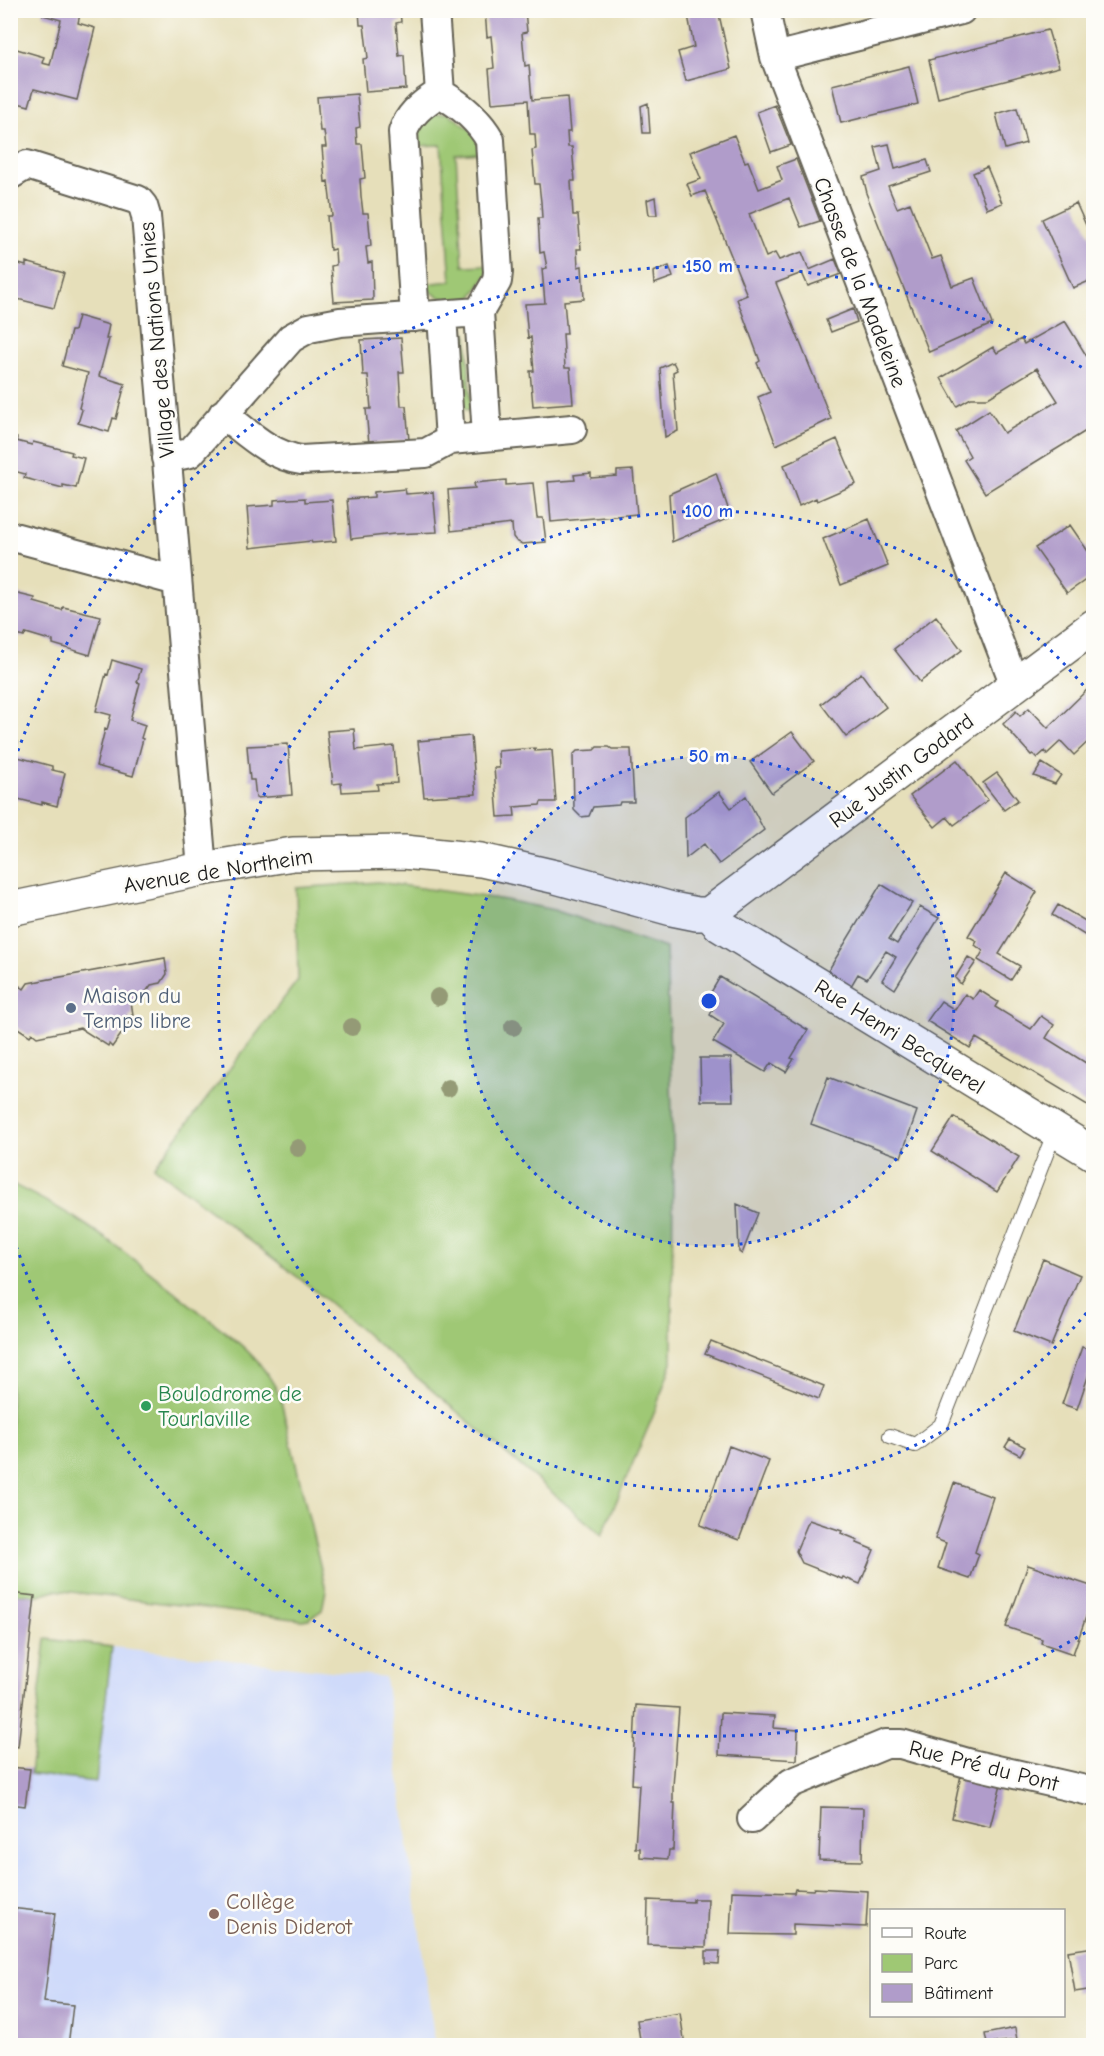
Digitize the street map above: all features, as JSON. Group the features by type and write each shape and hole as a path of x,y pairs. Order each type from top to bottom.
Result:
{"street":[{"path":"434,10 440,93"},
{"name":"Chasse de la Madeleine","path":"765,10 775,57 1015,685"},
{"path":"775,57 961,10"},
{"path":"440,93 453,101 484,130 490,140 498,272 496,281 479,312 487,436"},
{"path":"440,93 426,101 407,122 403,132 429,316 450,440"},
{"name":"Village des Nations Unies","path":"10,175 27,165 138,200 146,216 202,869"},
{"path":"166,458 190,453 291,338 309,328 340,322 479,312"},
{"path":"223,414 268,450 285,458 301,460 426,453 450,440 572,429"},
{"path":"10,536 177,581"},
{"name":"Rue Justin Godard","path":"709,914 1094,626"},
{"name":"Avenue de Northeim","path":"10,909 202,869 293,854 404,852 481,861 556,877 672,909 709,914"},
{"name":"Rue Henri Becquerel","path":"709,914 721,926 1094,1154"},
{"name":"Rue Pré du Pont","path":"752,1819 791,1783 886,1744 901,1743 971,1764 1094,1792"}],"lane":[{"path":"890,1436 915,1445 941,1425 1055,1131"}],"shaded area":[{"name":"Collège Denis Diderot","path":"112,1647 385,1677 435,2045 11,2046 11,1767 30,1769 30,1774 95,1781"}],"green space":[{"path":"448,113 479,136 480,153 456,155 463,266 487,265 488,274 471,298 458,300 441,298 425,287 425,284 451,281 441,145 414,146 413,134 432,114"},
{"path":"461,331 467,333 471,410 468,411 462,408 455,338"},
{"path":"378,882 506,900 554,910 666,948 673,1139 672,1362 653,1416 602,1535 313,1289 154,1167 298,980 296,888"},
{"name":"Boulodrome de Tourlaville","path":"10,1183 67,1213 120,1249 242,1346 264,1370 280,1397 326,1590 322,1610 309,1619 302,1620 55,1590 35,1596 11,1593"},
{"path":"46,1639 112,1647 96,1782 30,1774"}],"building":[{"path":"44,10 81,10 78,23 95,28 77,100 34,89 29,106 10,101 10,47 44,57 42,63 50,65 61,20 43,15"},
{"path":"359,10 400,10 401,22 396,23 399,56 404,55 406,89 366,92 363,59 368,58 364,25 360,25"},
{"path":"485,10 525,10 527,32 522,33 525,66 529,65 532,100 567,97 570,132 567,132 568,147 572,147 575,181 571,181 573,215 578,215 581,249 577,249 578,267 582,266 584,299 564,301 567,334 563,334 565,368 570,368 573,403 533,406 530,371 534,371 525,304 545,303 542,269 547,268 544,252 540,253 538,218 542,218 541,202 539,184 535,184 532,150 536,149 535,134 530,134 528,100 492,103 489,69 494,68 491,36 487,37"},
{"path":"687,10 718,10 731,69 686,81 678,52 694,47"},
{"path":"1048,30 1059,67 938,98 929,60"},
{"path":"909,66 918,104 841,123 832,85"},
{"path":"357,94 360,127 356,128 357,144 362,144 365,178 360,179 361,196 363,213 368,213 371,246 366,247 368,263 372,262 373,300 334,302 331,266 336,265 335,249 330,250 327,216 332,216 328,181 325,182 322,147 326,147 324,131 320,131 317,97"},
{"path":"648,103 650,133 643,133 641,106"},
{"path":"775,105 791,145 771,152 757,112"},
{"path":"1017,108 1026,143 1005,149 996,114"},
{"path":"734,135 759,189 782,180 777,166 796,159 820,221 801,227 789,198 749,214 766,257 775,253 779,260 802,252 809,270 835,259 841,274 808,286 802,273 776,283 831,419 776,445 758,397 770,392 757,363 760,361 737,299 747,295 705,191 692,196 687,184 701,179 690,152"},
{"path":"889,144 895,169 927,160 931,172 888,186 897,208 910,203 932,259 941,256 952,286 974,278 992,324 929,352 866,193 863,177 881,171 875,147"},
{"path":"987,167 1002,203 987,209 973,173"},
{"path":"655,197 657,215 649,215 647,200"},
{"path":"1076,203 1094,243 1094,279 1073,288 1042,219"},
{"path":"12,262 26,266 26,262 64,273 54,308 17,299 10,295"},
{"path":"669,266 673,277 654,284 653,272"},
{"path":"853,309 857,322 831,332 826,320"},
{"path":"78,316 109,325 106,339 109,339 99,376 125,384 116,419 113,418 109,432 78,423 82,410 79,408 88,373 62,366 71,331 74,331"},
{"path":"1065,321 1094,368 1094,426 985,493 964,460 970,456 956,431 989,410 1004,433 1058,401 1037,368 988,398 971,398 957,406 941,378 993,347 997,353 1021,339 1024,344"},
{"path":"401,338 404,372 399,372 401,406 406,406 409,440 369,444 366,409 371,409 368,375 363,375 361,340"},
{"path":"673,362 677,370 673,372 678,431 665,437 660,368"},
{"path":"10,436 17,438 16,441 32,445 33,442 72,452 71,455 84,458 76,488 63,485 63,488 24,478 25,474 10,470"},
{"path":"837,439 856,484 817,501 816,498 799,506 784,465"},
{"path":"633,470 637,514 551,522 548,482 575,480 574,475 591,473 591,478 617,476 617,471"},
{"path":"716,473 731,517 672,542 669,494"},
{"path":"506,480 506,485 533,483 537,518 543,518 546,542 522,544 516,541 513,537 512,524 451,531 448,490 475,488 474,483"},
{"path":"405,489 406,494 433,492 437,532 351,539 347,499 374,497 374,492"},
{"path":"305,498 305,502 332,500 336,541 312,543 311,541 250,548 247,507 274,505 274,500"},
{"path":"869,519 888,566 841,585 823,539"},
{"path":"1070,525 1094,560 1094,574 1067,593 1035,548"},
{"path":"10,592 35,598 34,602 62,610 63,607 101,616 90,655 26,633 24,637 10,633"},
{"path":"936,616 962,650 920,682 894,649"},
{"path":"112,660 141,669 137,682 140,683 130,720 145,725 133,776 96,766 105,729 107,730 111,715 96,711"},
{"path":"861,673 886,707 846,737 821,704"},
{"path":"1094,683 1094,736 1074,755 1061,741 1047,754 1045,751 1037,758 1031,755 1003,724 1016,711 1020,716 1029,708 1048,728"},
{"path":"354,729 356,750 394,746 397,783 377,784 378,790 342,792 341,783 333,784 327,731"},
{"path":"792,732 814,761 772,793 750,762"},
{"path":"471,736 476,794 424,797 418,741"},
{"path":"10,740 18,742 14,756 52,766 52,770 65,773 57,806 42,802 42,805 10,797"},
{"path":"288,744 292,795 256,798 254,780 250,780 247,746"},
{"path":"597,747 631,749 634,802 593,807 589,816 581,817 574,810 573,755 577,751 594,750"},
{"path":"535,748 535,751 552,750 556,802 514,807 515,816 498,817 494,768 499,768 498,751"},
{"path":"957,760 988,800 954,825 947,817 935,827 910,796"},
{"path":"1042,763 1061,775 1055,784 1034,776"},
{"path":"997,773 1018,800 1004,810 983,783"},
{"path":"719,792 731,808 746,796 764,830 719,864 704,844 686,858 685,817"},
{"path":"1006,873 1037,892 999,954 1020,966 1011,980 978,960 983,951 975,945 977,941 968,936"},
{"path":"881,884 912,903 889,939 897,944 920,907 939,918 895,989 882,980 896,957 886,951 867,979 858,974 851,986 828,971"},
{"path":"1058,905 1094,926 1094,941 1052,915"},
{"path":"968,957 976,962 961,984 955,978"},
{"name":"Maison du Temps libre","path":"165,958 167,974 161,983 151,985 141,999 131,1001 133,1015 129,1016 130,1022 112,1047 80,1028 37,1037 32,1033 30,1036 10,1023 10,1000 20,986 24,989 28,983"},
{"path":"720,977 808,1030 791,1058 794,1059 786,1072 771,1063 765,1072 713,1042 724,1024 710,1015 714,1007 710,1004 710,994"},
{"path":"979,990 998,1002 995,1007 1031,1029 1041,1016 1054,1025 1046,1038 1094,1068 1094,1109 976,1038 970,1048 927,1021 941,1001 955,1010 965,994 973,999"},
{"path":"700,1058 731,1058 733,1101 701,1101"},
{"path":"828,1077 917,1111 901,1157 811,1124"},
{"path":"954,1117 1019,1157 997,1192 932,1151"},
{"path":"737,1204 758,1213 742,1254 739,1252"},
{"path":"1043,1259 1080,1275 1051,1346 1014,1331"},
{"path":"711,1341 824,1386 819,1399 705,1354"},
{"path":"1082,1347 1094,1351 1094,1359 1077,1409 1062,1404"},
{"path":"1010,1439 1025,1447 1020,1455 1005,1447"},
{"path":"729,1446 769,1461 739,1540 700,1525"},
{"path":"954,1483 993,1497 975,1552 979,1554 970,1579 938,1568 946,1543 935,1539"},
{"path":"809,1520 842,1531 841,1533 858,1540 857,1543 874,1550 860,1584 802,1563 796,1551"},
{"path":"1028,1565 1094,1587 1094,1594 1073,1654 1041,1643 1042,1639 1006,1627"},
{"path":"10,1593 35,1596 18,1747 10,1746"},
{"path":"636,1705 679,1708 673,1786 673,1803 675,1803 673,1850 669,1850 668,1859 640,1857 640,1848 635,1848 639,1785 632,1784"},
{"path":"721,1713 775,1716 774,1728 798,1730 797,1760 719,1755"},
{"path":"10,1767 30,1769 25,1806 10,1804"},
{"path":"961,1775 1001,1784 990,1827 952,1818"},
{"path":"821,1807 863,1808 862,1861 819,1860"},
{"path":"814,1888 868,1891 866,1927 793,1924 793,1935 730,1934 732,1891 794,1893 795,1889 813,1890"},
{"path":"693,1899 708,1899 706,1947 647,1945 648,1900 693,1902"},
{"path":"10,1908 55,1913 44,2002 73,2005 68,2046 10,2046"},
{"path":"1094,1947 1094,1989 1075,1992 1068,1951"},
{"path":"706,1951 720,1951 719,1964 706,1963"},
{"path":"680,2013 685,2046 641,2046 637,2020"},
{"path":"1015,2028 1017,2040 987,2044 985,2034"}],"place":[{"name":"Maison du Temps libre","path":"71,1008"},
{"name":"Boulodrome de Tourlaville","path":"146,1406"},
{"name":"Collège Denis Diderot","path":"214,1914"}]}
